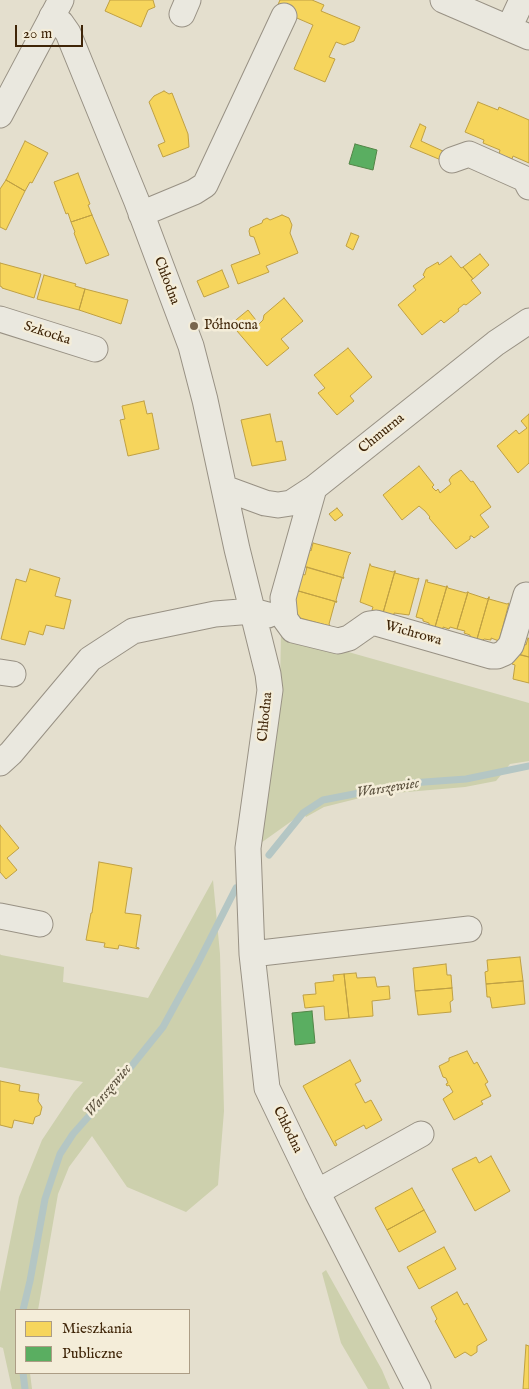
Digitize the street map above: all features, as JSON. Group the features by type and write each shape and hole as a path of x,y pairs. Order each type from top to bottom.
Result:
{"street":[{"path":"443,0 519,33 522,0"},
{"path":"0,115 57,8"},
{"name":"Chłodna","path":"57,8 61,23 68,33 141,214 191,346 268,674 270,690 248,848 252,954 267,1088 418,1389"},
{"path":"141,214 194,192 205,185 284,16"},
{"path":"452,160 469,154 524,178 529,188"},
{"name":"Szkocka","path":"0,319 95,349"},
{"name":"Chmurna","path":"224,488 265,503 278,505 291,503 314,488 496,343 529,322"},
{"path":"0,763 11,753 90,659 133,631 215,614 253,611 285,619 283,598 314,488"},
{"name":"Wichrowa","path":"285,619 292,630 338,641 349,638 368,624 376,623 491,656 497,656 508,650 511,646 526,595"},
{"path":"0,916 40,924"},
{"path":"252,954 470,929"},
{"path":"318,1192 420,1134"}],"green space":[{"path":"281,633 529,703 529,761 510,764 496,781 465,787 372,795 324,807 306,817 303,813 258,845 280,687"},
{"path":"213,880 220,954 224,1111 218,1185 186,1212 127,1187 92,1136 69,1167 58,1194 38,1309 15,1309 15,1374 30,1374 32,1389 12,1389 3,1348 0,1347 0,1292 19,1197 42,1140 74,1092 83,1082 0,1067 0,954 64,967 63,982 148,998"},
{"path":"326,1270 382,1370 390,1389 368,1389 341,1343 322,1273"}],"building: Mieszkania":[{"path":"110,0 153,0 155,7 148,10 141,27 105,11"},
{"path":"280,0 312,0 324,5 321,11 360,27 354,41 344,45 336,42 329,57 335,59 325,82 294,69 313,25 276,9"},
{"path":"164,91 169,94 172,93 188,134 189,147 163,157 158,145 165,142 149,102 154,96"},
{"path":"478,102 498,110 499,107 529,120 529,163 513,156 512,159 499,154 500,150 483,143 484,140 465,132"},
{"path":"420,124 426,127 421,141 445,152 441,160 410,147"},
{"path":"25,141 48,153 32,183 30,182 25,191 6,180"},
{"path":"78,173 90,204 88,205 92,215 71,222 54,182"},
{"path":"6,180 25,191 6,230 0,227 0,189"},
{"path":"92,215 109,255 86,264 71,222"},
{"path":"282,215 289,218 292,225 290,233 298,253 266,266 269,272 238,284 231,265 260,254 254,237 250,236 250,228 262,223 267,218 270,220"},
{"path":"351,233 359,236 353,250 346,246"},
{"path":"480,254 489,265 473,279 463,267"},
{"path":"451,256 473,279 471,280 481,293 466,305 464,304 458,309 459,311 444,323 441,320 422,335 398,305 416,290 413,286 425,277 423,275 426,269 438,262 439,265"},
{"path":"0,263 41,274 34,298 0,286"},
{"path":"222,270 229,287 204,297 197,281"},
{"path":"44,275 76,284 75,286 85,289 79,310 37,299"},
{"path":"85,289 128,300 121,324 79,310"},
{"path":"284,298 303,321 281,339 289,348 267,366 231,324 248,310 259,324 263,320 264,315"},
{"path":"348,348 372,377 350,396 354,401 337,415 318,393 325,388 314,375"},
{"path":"144,401 147,414 152,413 159,449 128,456 120,420 125,419 122,406"},
{"path":"270,414 276,442 282,441 286,460 252,466 241,420"},
{"path":"529,414 529,463 518,473 497,446 516,430 519,434 527,428 521,421"},
{"path":"419,466 434,485 432,487 436,491 438,489 440,493 451,484 449,480 452,476 461,470 471,482 473,481 491,507 480,515 489,527 474,538 470,536 470,539 456,549 419,506 402,520 383,495"},
{"path":"337,508 343,515 335,521 329,514"},
{"path":"313,543 351,553 343,576 344,578 302,566 311,551"},
{"path":"370,564 371,566 395,571 383,613 372,610 373,607 360,602"},
{"path":"307,567 344,578 342,578 337,602 295,590 302,574 305,575"},
{"path":"30,569 60,578 55,596 71,600 64,629 46,625 43,635 29,631 25,645 1,639 16,579 26,582"},
{"path":"395,571 395,573 419,578 409,615 394,613 394,616 383,613"},
{"path":"426,580 428,580 427,582 447,586 435,627 416,617"},
{"path":"447,586 448,588 468,592 457,629 435,627"},
{"path":"295,590 337,602 335,602 330,626 293,616"},
{"path":"468,592 487,599 489,597 477,639 464,633 465,631 457,629"},
{"path":"489,597 489,599 509,603 499,641 491,638 491,640 477,639"},
{"path":"529,639 529,657 520,655"},
{"path":"515,653 529,657 529,683 513,679 515,665 512,664"},
{"path":"0,825 19,848 7,858 17,870 6,879 0,872"},
{"path":"99,862 132,868 125,913 141,915 136,947 139,949 119,945 118,949 104,947 105,943 86,940"},
{"path":"520,957 523,981 486,984 487,960"},
{"path":"446,964 447,975 451,975 452,988 415,991 413,968"},
{"path":"356,973 357,978 375,977 377,987 389,986 390,999 372,1001 373,1016 349,1018 344,974"},
{"path":"344,974 349,1018 325,1020 324,1006 305,1008 303,995 316,994 315,983 334,981 333,975"},
{"path":"523,981 525,1004 492,1008 490,997 487,997 486,984"},
{"path":"452,988 451,1012 418,1015 415,991"},
{"path":"467,1051 474,1064 477,1062 488,1082 485,1084 491,1096 481,1101 483,1104 454,1120 443,1099 453,1092 449,1085 447,1086 446,1078 443,1077 439,1066 449,1061 449,1058"},
{"path":"350,1060 361,1081 355,1084 365,1103 371,1100 382,1120 366,1129 364,1125 335,1141 337,1145 335,1146 303,1086"},
{"path":"0,1081 20,1085 19,1091 39,1094 38,1101 42,1107 40,1115 35,1117 33,1124 14,1120 12,1128 0,1125"},
{"path":"491,1156 510,1191 475,1211 452,1169 476,1157 479,1163"},
{"path":"412,1188 424,1210 387,1230 375,1208"},
{"path":"424,1210 436,1232 399,1252 387,1230"},
{"path":"444,1247 456,1269 419,1289 407,1267"},
{"path":"457,1292 464,1305 467,1303 487,1340 477,1346 477,1352 471,1356 465,1352 455,1358 435,1321 437,1319 431,1307"},
{"path":"526,1345 529,1346 529,1389 523,1389"}],"building: Publiczne":[{"path":"355,144 377,150 373,170 349,164"},
{"path":"312,1011 315,1043 295,1045 292,1013"}],"waterway":[{"name":"Warszewiec","path":"269,855 303,813 323,800 411,783 466,779 529,766"},
{"name":"Warszewiec","path":"23,1309 45,1199 60,1154 73,1134 113,1089 163,1027 236,888"},
{"name":"Warszewiec","path":"23,1374 25,1389"}],"place":[{"name":"Północna","path":"194,326"}]}
